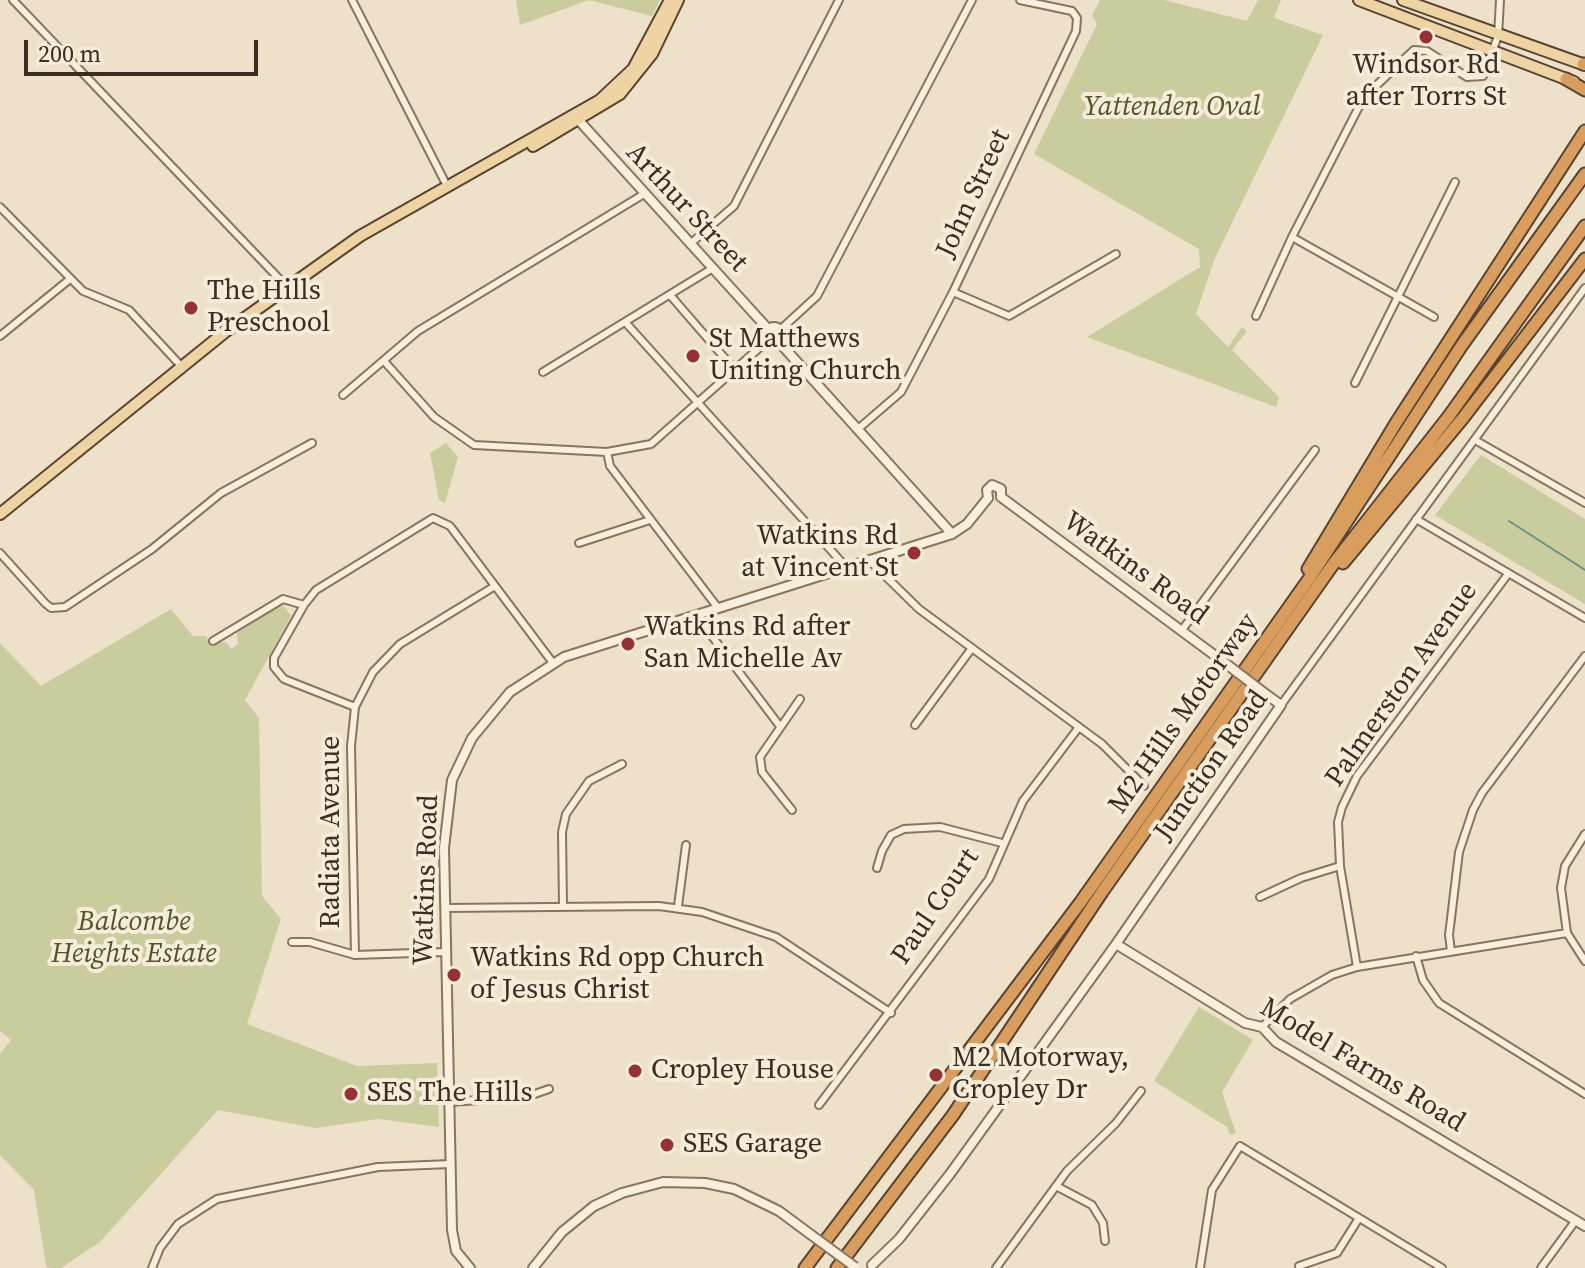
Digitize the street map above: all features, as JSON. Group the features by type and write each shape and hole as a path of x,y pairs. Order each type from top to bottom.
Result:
{"highway":[{"path":"1566,79 1585,87"},
{"path":"1271,632 1389,435 1585,131"},
{"path":"1557,173 1585,140"},
{"name":"M2 Hills Motorway","path":"805,1268 1080,903 1356,512 1462,345 1585,174"},
{"name":"M2 Hills Motorway","path":"837,1268 953,1115 1094,903 1367,517 1458,404 1585,226"},
{"path":"1265,661 1463,418 1585,259"}],"main road":[{"path":"576,118 633,69 670,0"},
{"path":"0,514 182,367 287,287 379,224 576,118 609,104 638,76 678,0"},
{"path":"1359,0 1566,79"},
{"path":"1403,0 1584,64"}],"street":[{"path":"13,0 287,287"},
{"path":"352,0 447,186"},
{"path":"690,244 734,206 839,0"},
{"path":"779,342 780,330 817,296 972,0"},
{"name":"John Street","path":"858,429 901,392 953,292 1076,31 1077,18 1072,11 1020,0"},
{"path":"1256,316 1358,106 1404,56 1414,50 1427,51 1472,79 1487,71 1498,36 1500,0"},
{"name":"Arthur Street","path":"576,118 768,329"},
{"path":"1355,383 1455,182"},
{"path":"343,395 433,321 644,194"},
{"path":"0,207 87,294 129,310 182,367"},
{"path":"1292,237 1434,317"},
{"path":"953,292 1009,316 1116,254"},
{"path":"543,372 713,268"},
{"path":"0,336 70,279"},
{"name":"Junction Road","path":"874,1266 950,1174 1116,944 1281,705 1585,288"},
{"path":"670,295 735,370"},
{"path":"626,323 846,567"},
{"path":"384,361 434,417 461,439 474,445 607,452 651,444 767,341 768,329 780,330"},
{"path":"767,341 779,342 952,534"},
{"path":"1475,440 1585,503"},
{"path":"0,553 51,608 65,607 152,549 221,493 312,443"},
{"path":"1182,630 1315,450"},
{"path":"607,452 610,466 718,608"},
{"name":"Watkins Road","path":"470,1268 458,1255 453,1242 445,952 445,821 452,780 462,757 499,703 525,679 553,663 952,534 967,524 988,498 987,490 992,485 1001,489 1001,497 1281,705"},
{"path":"355,707 284,679 274,667 274,658 304,605 326,581 433,518 450,526 553,663"},
{"path":"1416,519 1585,618"},
{"path":"579,543 650,520"},
{"path":"868,559 919,609 1111,751 1144,786"},
{"name":"Palmerston Avenue","path":"1357,967 1340,866 1338,822 1348,791 1508,574"},
{"name":"Radiata Avenue","path":"355,955 351,746 355,707 373,672 400,644 495,586"},
{"path":"213,641 283,599 304,605"},
{"path":"696,615 779,725"},
{"path":"915,725 972,648"},
{"path":"1451,951 1449,935 1459,852 1473,810 1482,793 1585,656"},
{"path":"792,810 760,764 761,751 800,699"},
{"name":"Paul Court","path":"819,1105 989,879 1002,843 1023,801 1079,727"},
{"path":"563,906 562,832 566,814 589,781 622,764"},
{"path":"877,868 891,835 904,829 940,827 1002,843"},
{"path":"1585,834 1565,866 1561,899 1567,933 1585,961"},
{"path":"678,906 686,845"},
{"path":"1260,897 1301,878 1340,866"},
{"path":"445,908 678,906 750,925 776,937 891,1013"},
{"path":"1262,1027 1298,994 1357,967 1567,933"},
{"path":"292,942 310,942 355,955 445,952"},
{"name":"Model Farms Road","path":"1116,944 1245,1023 1262,1027 1276,1042 1585,1226"},
{"path":"1416,956 1423,980 1439,1003 1585,1094"},
{"path":"449,1102 526,1097 549,1089"},
{"path":"996,1268 1056,1186 1116,1123 1141,1091"},
{"path":"1200,1268 1212,1190 1240,1146 1442,1268"},
{"path":"152,1268 160,1248 178,1224 217,1199 378,1167 450,1164"},
{"path":"533,1268 562,1232 594,1206 622,1193 663,1182 705,1183 734,1189 779,1211 855,1268 865,1262 874,1266"},
{"path":"1056,1186 1092,1205 1103,1223 1105,1241"},
{"path":"1299,1266 1337,1253 1359,1218"},
{"path":"1541,1268 1576,1220"}],"green space":[{"path":"516,0 589,0 520,25"},
{"path":"589,0 660,0 652,16"},
{"name":"Yattenden Oval","path":"1100,0 1164,0 1247,21 1258,0 1281,0 1274,18 1323,35 1215,258 1196,314 1228,347 1242,327 1247,331 1232,350 1279,397 1276,407 1087,337 1200,267 1199,249 1034,154 1097,24 1092,15"},
{"path":"446,443 458,457 445,503 439,500 430,453"},
{"path":"1481,455 1585,519 1585,604 1435,515"},
{"name":"Balcombe Heights Estate","path":"279,606 285,607 291,616 245,700 259,718 262,896 281,919 247,1024 357,1066 437,1063 439,1127 378,1119 316,1128 218,1110 100,1242 61,1268 50,1268 46,1266 34,1190 0,1155 0,1054 11,1040 0,1031 0,643 41,686 171,609 193,636 206,636 212,646 220,641 227,643 231,649 238,644 237,632"},
{"path":"1199,1007 1253,1040 1222,1092 1236,1133 1230,1135 1227,1127 1154,1081"}],"waterway":[{"path":"1509,521 1585,570"}],"place":[{"name":"Windsor Rd after Torrs St","path":"1426,37"},
{"name":"The Hills Preschool","path":"191,308"},
{"name":"St Matthews Uniting Church","path":"693,356"},
{"name":"Watkins Rd at Vincent St","path":"914,553"},
{"name":"Watkins Rd after San Michelle Av","path":"628,644"},
{"name":"Watkins Rd opp Church of Jesus Christ","path":"454,975"},
{"name":"Cropley House","path":"635,1071"},
{"name":"M2 Motorway, Cropley Dr","path":"936,1075"},
{"name":"SES The Hills","path":"351,1094"},
{"name":"SES Garage","path":"667,1145"}]}
